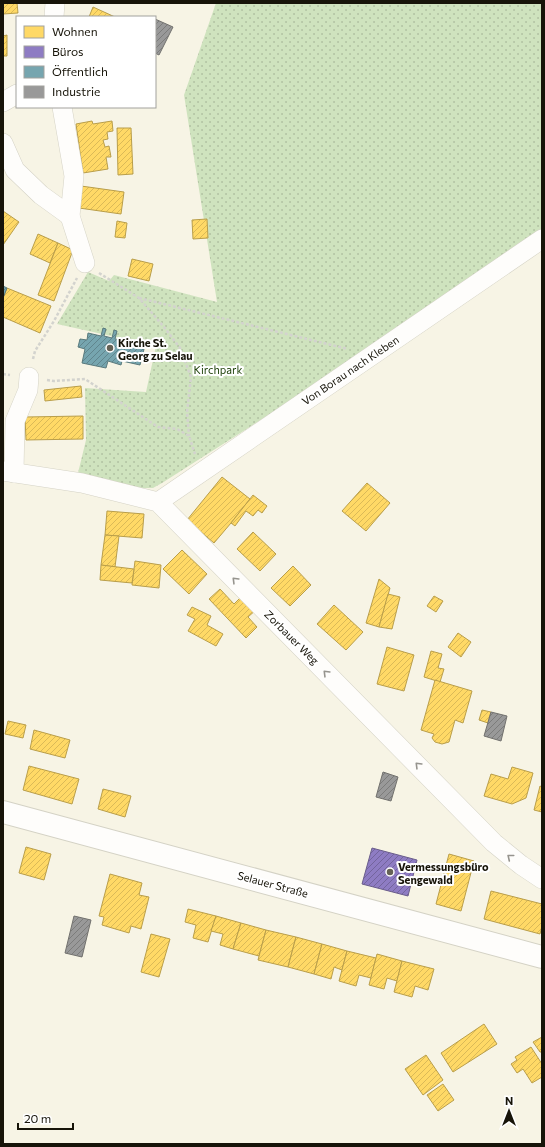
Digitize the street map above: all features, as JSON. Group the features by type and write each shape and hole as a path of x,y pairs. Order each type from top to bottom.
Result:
{"main road":[{"name":"Selauer Straße","path":"3,812 542,957"}],"street":[{"path":"54,16 55,3"},
{"path":"3,102 16,95"},
{"path":"62,108 74,176 70,216 85,263"},
{"path":"3,143 15,170 41,195 70,216"},
{"name":"Von Borau nach Kleben","path":"158,502 201,471 374,355 542,239"},
{"path":"29,377 28,390 15,421 8,472 82,483 158,502"},
{"name":"Zorbauer Weg","path":"158,502 494,843 521,865 542,879"}],"path":[{"path":"34,351 54,321 85,263 139,298 180,348 190,376 187,412 189,436 201,471"},
{"path":"139,298 374,355"},
{"path":"29,377 54,380 85,379 158,427 177,429 189,436"}],"green space":[{"name":"Kirchpark","path":"216,3 542,3 542,231 380,344 162,483 153,488 141,488 78,473 86,440 85,388 146,392 156,346 57,324 88,272 109,281 114,275 217,302 184,95"}],"building: Wohnen":[{"path":"3,3 17,3 18,13 3,14"},
{"path":"93,7 113,16 89,16"},
{"path":"7,35 7,56 3,56 3,36"},
{"path":"92,121 93,124 112,121 113,131 107,132 108,139 103,140 105,147 109,146 111,157 106,157 108,169 83,173 76,124"},
{"path":"117,128 131,128 133,174 118,175"},
{"path":"81,186 124,192 121,214 79,208"},
{"path":"3,211 19,222 3,245"},
{"path":"207,219 208,238 193,239 192,220"},
{"path":"117,221 127,223 125,238 115,237"},
{"path":"38,234 58,243 50,263 30,254"},
{"path":"58,243 73,250 54,301 38,295"},
{"path":"132,259 153,264 149,281 128,276"},
{"path":"7,288 51,306 40,333 3,317 3,298"},
{"path":"81,386 82,397 45,401 44,390"},
{"path":"83,416 83,439 26,440 25,417"},
{"path":"222,477 250,499 214,543 187,520"},
{"path":"367,483 390,503 366,531 342,511"},
{"path":"253,495 267,506 262,513 258,510 253,516 246,511 235,526 231,523"},
{"path":"107,511 144,514 142,538 105,535"},
{"path":"253,532 276,554 260,571 237,549"},
{"path":"105,535 119,536 115,567 101,565"},
{"path":"182,550 207,574 189,594 163,569"},
{"path":"135,561 161,565 159,588 132,585"},
{"path":"101,565 134,569 132,583 100,580"},
{"path":"293,566 311,585 290,606 271,588"},
{"path":"379,579 390,588 379,627 366,623"},
{"path":"220,589 234,604 243,595 257,609 248,617 257,627 246,638 209,599"},
{"path":"388,594 400,597 392,629 379,627"},
{"path":"434,596 443,601 436,612 427,606"},
{"path":"334,605 363,632 346,650 317,624"},
{"path":"192,607 211,616 207,625 223,634 216,646 188,631 195,619 187,615"},
{"path":"458,633 471,642 461,657 448,647"},
{"path":"387,647 414,655 404,691 377,684"},
{"path":"431,651 442,654 438,668 444,669 440,682 424,677"},
{"path":"435,680 472,691 463,723 455,720 449,742 442,744 435,742 432,738 434,734 421,730"},
{"path":"482,710 491,712 488,723 479,720"},
{"path":"8,721 26,725 23,738 5,734"},
{"path":"34,730 70,740 65,758 30,749"},
{"path":"29,766 79,779 72,804 23,790"},
{"path":"512,767 533,773 526,798 512,804 484,796 491,774 508,779"},
{"path":"540,786 542,787 542,812 534,810"},
{"path":"103,789 131,796 125,817 98,809"},
{"path":"26,847 51,854 44,880 19,873"},
{"path":"449,854 474,861 461,911 436,904"},
{"path":"110,874 142,883 139,895 149,897 141,929 131,926 129,933 102,925 104,917 99,916"},
{"path":"491,891 542,904 542,926 540,934 484,919"},
{"path":"188,909 216,916 208,942 193,938 196,925 185,922"},
{"path":"216,916 241,923 233,949 220,945 223,934 211,931"},
{"path":"241,923 266,930 259,956 233,949"},
{"path":"266,930 296,937 288,967 258,960"},
{"path":"151,934 170,939 159,977 141,972"},
{"path":"296,937 322,944 314,974 288,967"},
{"path":"322,944 347,951 342,970 334,967 331,979 314,974"},
{"path":"347,951 376,958 371,978 359,975 356,986 339,981"},
{"path":"377,954 402,961 397,981 387,978 384,989 369,985"},
{"path":"402,961 434,969 428,990 415,986 412,997 394,992"},
{"path":"484,1024 497,1044 453,1072 441,1053"},
{"path":"542,1037 542,1052 540,1052 533,1042"},
{"path":"531,1047 542,1064 542,1077 532,1083 523,1069 517,1073 511,1064 517,1060 515,1057"},
{"path":"426,1055 443,1080 423,1095 405,1069"},
{"path":"443,1084 454,1100 438,1111 427,1095"}],"building: Büros":[{"name":"Vermessungsbüro Sengewald","path":"372,848 417,860 408,896 362,884"}],"building: Öffentlich":[{"path":"3,286 7,288 3,298"},
{"name":"Kirche St. Georg zu Selau","path":"103,328 106,329 104,336 112,338 114,330 117,331 115,339 127,341 126,345 144,349 140,365 122,361 121,365 108,361 106,368 82,363 85,349 78,347 80,339 87,340 88,333 101,336"}],"building: Industrie":[{"path":"156,19 173,27 159,55 156,54"},
{"path":"491,712 507,716 501,741 484,736"},
{"path":"383,772 398,777 391,801 376,797"},
{"path":"74,916 91,920 82,957 65,953"}],"place":[{"name":"Kirche St. Georg zu Selau","path":"110,348"},
{"name":"Vermessungsbüro Sengewald","path":"390,872"}]}
